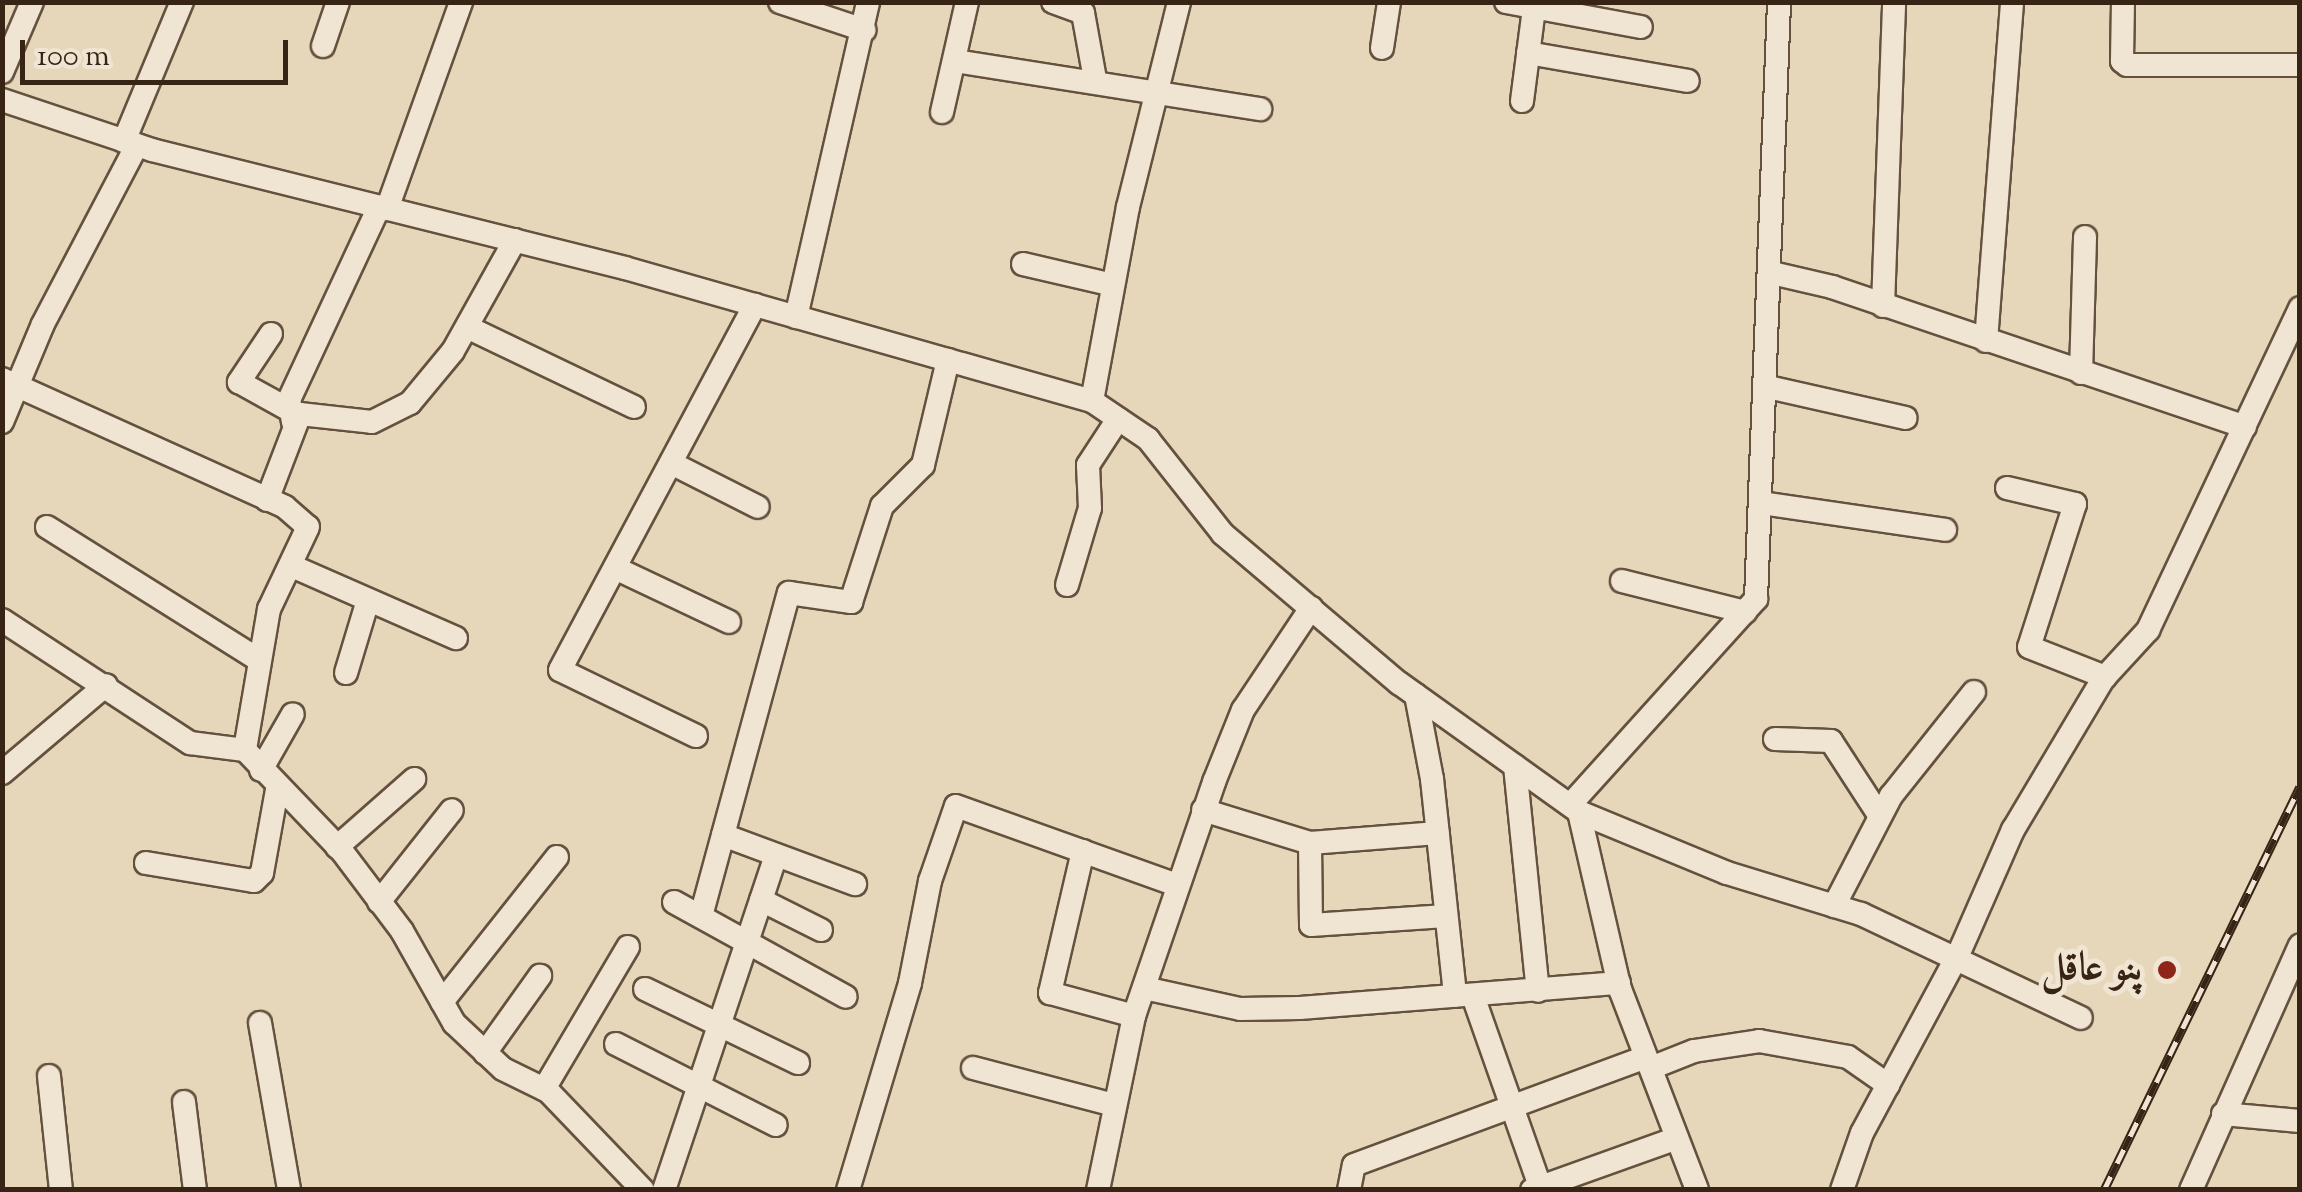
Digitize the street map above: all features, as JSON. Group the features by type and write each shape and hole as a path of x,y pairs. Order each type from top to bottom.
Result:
{"street":[{"path":"2,72 32,2"},
{"path":"2,422 10,382 131,143 182,2"},
{"path":"323,46 338,2"},
{"path":"267,500 290,415 383,208 461,2"},
{"path":"780,2 864,30"},
{"path":"796,317 868,2"},
{"path":"942,112 967,2"},
{"path":"1054,2 1083,13 1094,79"},
{"path":"1092,402 1114,285 1179,2"},
{"path":"1382,48 1390,2"},
{"path":"1506,2 1641,27"},
{"path":"1574,808 1756,599 1768,387 1779,2"},
{"path":"1883,306 1894,2"},
{"path":"1986,341 2012,2"},
{"path":"2123,2 2127,65 2300,65"},
{"path":"1522,100 1534,8"},
{"path":"1528,53 1688,81"},
{"path":"962,62 1063,83 1094,79 1260,109"},
{"path":"2,100 131,143 515,240 1092,402 1148,440 1223,534 1310,608 1416,695 1574,808 1727,873 1834,906 1958,955 2081,1018"},
{"path":"2082,372 2085,238"},
{"path":"271,334 239,382 290,415 334,422 394,415 434,376 515,240"},
{"path":"1023,264 1114,285"},
{"path":"1772,273 2245,427"},
{"path":"696,736 560,670 755,305"},
{"path":"1842,1190 1888,1084 1958,955 2013,830 2105,677 2148,630 2300,308"},
{"path":"466,327 634,407"},
{"path":"701,916 789,593 851,602 882,506 922,465 948,360"},
{"path":"10,382 300,516 308,527 294,566 269,609 245,750 277,790 337,847 380,902 442,1002 485,1053 544,1089 643,1190"},
{"path":"1768,387 1906,418"},
{"path":"1067,585 1090,508 1088,465 1118,419"},
{"path":"671,463 758,507"},
{"path":"2007,488 2075,504 2029,647 2105,677"},
{"path":"1761,504 1944,530"},
{"path":"47,527 260,660"},
{"path":"294,566 456,638"},
{"path":"614,568 729,622"},
{"path":"1622,581 1746,612"},
{"path":"346,672 368,600"},
{"path":"1098,1190 1134,1016 1203,810 1243,710 1310,608"},
{"path":"2,620 106,685 190,744 245,750"},
{"path":"3,771 106,685"},
{"path":"1834,906 1879,815 1974,692"},
{"path":"1416,695 1438,833 1446,916 1464,996 1514,1107 1536,1188 1677,1138"},
{"path":"260,770 292,714"},
{"path":"1775,739 1832,741 1879,815"},
{"path":"1515,766 1538,991"},
{"path":"337,847 414,779"},
{"path":"146,863 254,881 262,873 277,790"},
{"path":"848,1190 910,983 930,880 956,806 1177,885"},
{"path":"1574,808 1619,983 1697,1190"},
{"path":"380,902 452,810"},
{"path":"1203,810 1310,842 1438,833"},
{"path":"723,834 854,884"},
{"path":"1310,842 1311,926 1446,916"},
{"path":"1083,851 1050,993 1134,1016"},
{"path":"664,1190 716,1025 776,855"},
{"path":"442,1002 557,857"},
{"path":"762,900 821,930"},
{"path":"674,902 846,997"},
{"path":"2191,1190 2300,945"},
{"path":"544,1089 628,947"},
{"path":"485,1053 540,976"},
{"path":"1144,988 1240,1009 1619,983"},
{"path":"645,989 798,1063"},
{"path":"260,1023 290,1190"},
{"path":"1349,1190 1354,1164 1648,1062 1694,1051 1759,1041 1848,1057 1888,1084"},
{"path":"616,1044 696,1088 776,1125"},
{"path":"974,1068 1114,1105"},
{"path":"49,1076 61,1190"},
{"path":"184,1102 194,1190"},
{"path":"2224,1114 2300,1121"}],"railway":[{"path":"2104,1190 2300,787"}],"place":[{"name":"پنو عاقل","path":"2167,970"}]}
